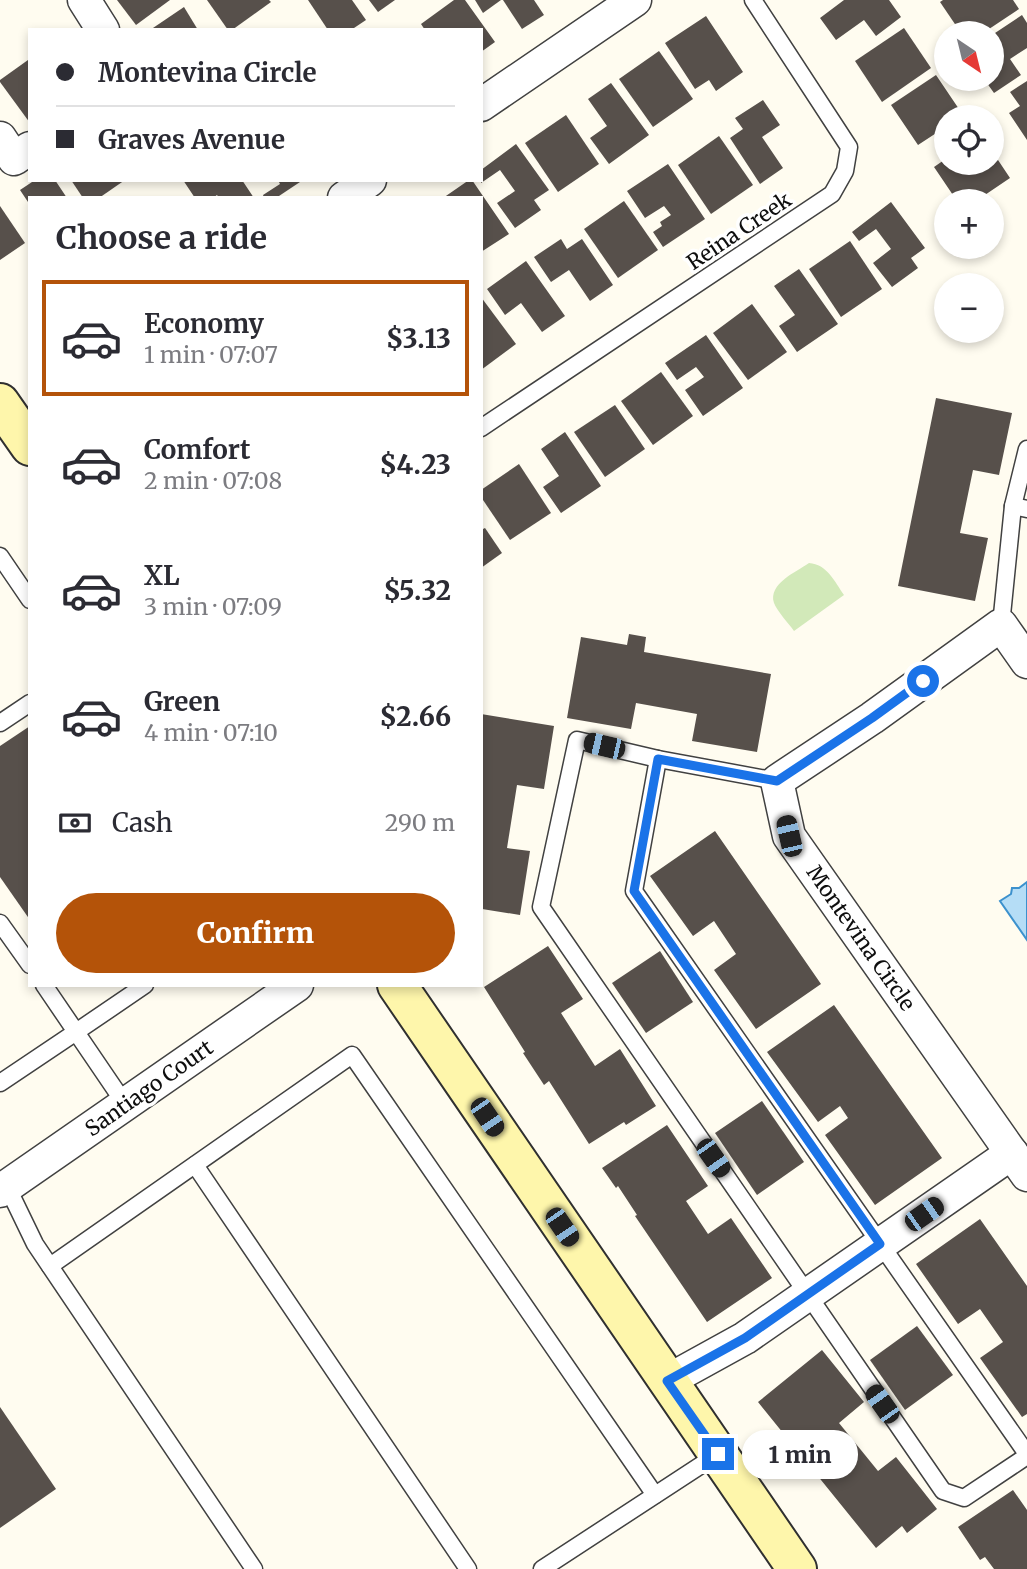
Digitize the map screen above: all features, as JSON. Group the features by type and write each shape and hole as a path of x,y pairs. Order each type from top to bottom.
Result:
{"street":[{"path":"84,0 102,28"},
{"path":"483,103 635,0"},
{"path":"0,138 14,159 28,149"},
{"path":"347,196 367,182"},
{"path":"777,781 872,718 1001,625 1027,662"},
{"name":"Montevina Circle","path":"777,781 789,836 1019,1164"},
{"name":"Santiago Court","path":"3,1184 125,1104 294,987"},
{"path":"398,987 797,1569"},
{"path":"667,1381 745,1338 880,1244 1019,1164"}],"lane":[{"name":"Reina Creek","path":"483,427 832,194 845,171 849,147 753,0"},
{"path":"1001,625 1027,449"},
{"path":"0,556 28,597"},
{"path":"0,723 28,704"},
{"path":"658,759 634,891 1027,1455 964,1498 943,1491 541,907 577,740 658,759 777,781"},
{"path":"0,923 28,962"},
{"path":"45,987 125,1104"},
{"path":"0,1083 142,987"},
{"path":"50,1266 352,1055 655,1495"},
{"path":"195,1165 468,1569"},
{"path":"3,1184 35,1244 254,1569"},
{"path":"542,1569 718,1454"}],"green space":[{"path":"809,563 826,570 844,595 794,631 774,603 773,596 784,579"}],"water":[{"path":"1027,882 1027,940 1000,901 1011,894 1012,888 1019,888"}],"building":[{"path":"117,0 170,0 136,25"},
{"path":"207,0 271,2 235,28 227,28"},
{"path":"308,0 352,0 366,20 354,28 327,28"},
{"path":"369,0 395,0 378,12"},
{"path":"454,0 465,0 495,42 483,51 483,28 424,28 421,24"},
{"path":"475,0 501,0 483,13"},
{"path":"503,0 534,0 544,15 522,29"},
{"path":"844,0 889,0 901,17 876,36 864,20 836,40 820,18"},
{"path":"1013,0 1019,9 1001,21 953,21 940,2"},
{"path":"184,7 197,28 153,28"},
{"path":"1022,15 1027,23 1027,48 1010,59 1021,75 1004,86 1004,27"},
{"path":"706,16 743,72 716,91 709,80 695,89 665,43"},
{"path":"904,28 931,68 882,102 855,61"},
{"path":"659,51 693,99 653,127 619,79"},
{"path":"28,60 28,120 0,82"},
{"path":"934,76 934,91 947,91 956,105 934,105 934,135 918,145 891,105"},
{"path":"1027,81 1027,140 1009,113 1020,106 1010,92"},
{"path":"611,83 649,135 609,164 590,138 607,126 588,99"},
{"path":"763,100 780,125 762,137 783,168 760,184 730,138 743,129 735,118"},
{"path":"566,115 599,164 558,192 525,143"},
{"path":"719,136 753,185 711,214 678,165"},
{"path":"516,144 549,190 534,200 541,210 515,228 497,203 515,191 500,170 483,182 483,169"},
{"path":"668,164 705,219 663,247 653,232 662,226 660,222 671,215 664,206 645,218 627,191"},
{"path":"1004,169 1010,178 994,189 949,189 939,175 1004,175"},
{"path":"32,182 56,182 66,196 28,196 28,202 20,190"},
{"path":"72,182 122,182 102,196 82,196"},
{"path":"184,182 243,182 253,196 217,195 194,196"},
{"path":"279,182 300,182 279,196 263,196 263,195 280,184"},
{"path":"466,182 473,182 483,196 446,196"},
{"path":"483,196 509,234 483,251"},
{"path":"624,201 658,250 618,278 584,229"},
{"path":"891,202 925,248 911,258 918,268 892,287 873,263 891,249 876,229 859,241 852,232"},
{"path":"0,206 25,243 0,260"},
{"path":"561,239 567,249 582,239 613,285 590,301 569,270 551,282 534,257"},
{"path":"850,241 882,289 841,317 809,269"},
{"path":"526,261 565,316 542,332 521,303 505,315 487,289"},
{"path":"799,269 838,324 797,352 779,326 795,315 774,286"},
{"path":"483,300 516,344 483,369"},
{"path":"752,304 787,352 748,380 713,333"},
{"path":"706,335 743,388 703,416 685,390 704,377 696,367 677,380 665,363"},
{"path":"661,372 693,416 653,445 621,401"},
{"path":"936,398 1012,413 999,475 973,470 960,533 988,538 975,601 898,586"},
{"path":"615,405 645,449 605,477 574,432"},
{"path":"565,432 601,486 561,513 543,487 559,476 541,449"},
{"path":"519,464 551,513 510,540 483,500 483,489"},
{"path":"485,528 502,553 483,567"},
{"path":"629,634 646,637 644,652 771,674 757,752 692,741 697,714 636,703 631,729 567,718 581,637 627,645"},
{"path":"483,714 554,726 544,789 517,785 507,848 530,851 520,915 483,909"},
{"path":"28,727 28,917 0,877 0,746"},
{"path":"715,831 821,984 756,1029 714,970 736,954 714,921 693,936 650,876"},
{"path":"548,946 583,999 561,1013 595,1066 620,1049 656,1106 589,1144 549,1081 544,1085 484,987"},
{"path":"660,951 693,1002 646,1033 612,983"},
{"path":"834,1005 942,1158 875,1205 825,1135 848,1118 840,1106 818,1122 767,1052"},
{"path":"762,1101 804,1162 757,1195 715,1133"},
{"path":"667,1125 708,1186 686,1201 708,1234 731,1218 772,1278 707,1322 635,1216 637,1215 618,1186 616,1188 602,1168"},
{"path":"980,1219 1027,1286 1027,1414 1022,1417 980,1358 1003,1342 980,1309 958,1324 916,1264"},
{"path":"917,1326 953,1375 905,1410 870,1360"},
{"path":"822,1350 864,1402 839,1423 878,1471 896,1457 937,1509 907,1533 902,1526 876,1548 758,1402"},
{"path":"0,1407 56,1489 0,1528"},
{"path":"1013,1490 1027,1510 1027,1569 994,1569 985,1557 980,1560 958,1527"}],"route":[{"path":"718,1454 667,1381 745,1338 880,1244 634,891 658,759 777,781 923,681"}]}
